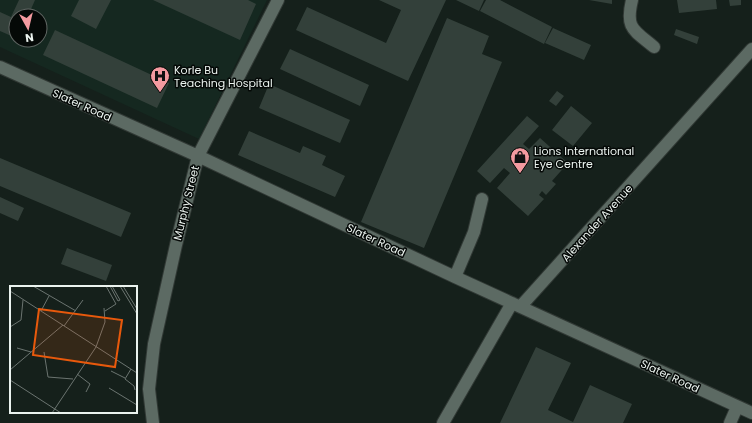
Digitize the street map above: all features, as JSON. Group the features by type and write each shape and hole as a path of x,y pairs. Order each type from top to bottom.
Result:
{"street":[{"name":"Murphy Street","path":"153,423 149,389 154,344 198,156 278,0"},
{"path":"632,0 629,12 632,29 654,47"},
{"name":"Alexander Avenue","path":"443,423 516,304 752,49"},
{"name":"Slater Road","path":"0,67 198,156 455,277 752,413"},
{"path":"455,277 474,232 482,198"},
{"path":"730,423 737,406"}],"shaded area":[{"name":"Korle Bu Teaching Hospital","path":"0,0 267,0 199,139 0,47"}],"building":[{"path":"19,0 35,0 32,8 15,8"},
{"path":"79,0 111,0 96,29 71,16"},
{"path":"153,0 248,0 256,4 240,40"},
{"path":"379,0 446,0 408,81 296,30 307,7 386,43 401,10"},
{"path":"456,0 484,0 479,11"},
{"path":"486,0 500,0 552,27 544,44 480,11"},
{"path":"589,0 612,0 612,4"},
{"path":"677,0 716,0 717,9 679,13"},
{"path":"729,0 741,0 741,5 730,6"},
{"path":"0,12 8,16 8,34 0,31"},
{"path":"447,18 489,36 482,54 502,62 424,248 361,222"},
{"path":"553,28 591,45 584,60 545,43"},
{"path":"676,29 699,37 697,44 674,35"},
{"path":"55,30 169,83 157,108 43,55 46,48 48,48 48,45"},
{"path":"290,49 369,85 360,106 280,69"},
{"path":"269,84 350,120 340,143 259,108"},
{"path":"557,91 564,96 556,106 549,101"},
{"path":"571,106 592,123 573,146 552,130"},
{"path":"527,116 539,126 523,144 529,149 540,138 568,163 552,181 556,184 546,195 542,191 539,195 544,199 528,216 497,188 510,173 504,168 490,183 477,171"},
{"path":"249,131 300,153 303,146 326,156 322,165 345,176 335,197 238,155"},
{"path":"0,158 131,213 121,237 0,186"},
{"path":"0,197 24,208 18,221 0,213"},
{"path":"67,248 112,265 106,281 61,264"},
{"path":"536,347 571,363 548,410 573,422 590,385 632,404 623,423 500,423"}],"place":[{"name":"Korle Bu Teaching Hospital","path":"160,93"},
{"name":"Lions International Eye Centre","path":"520,174"}]}
